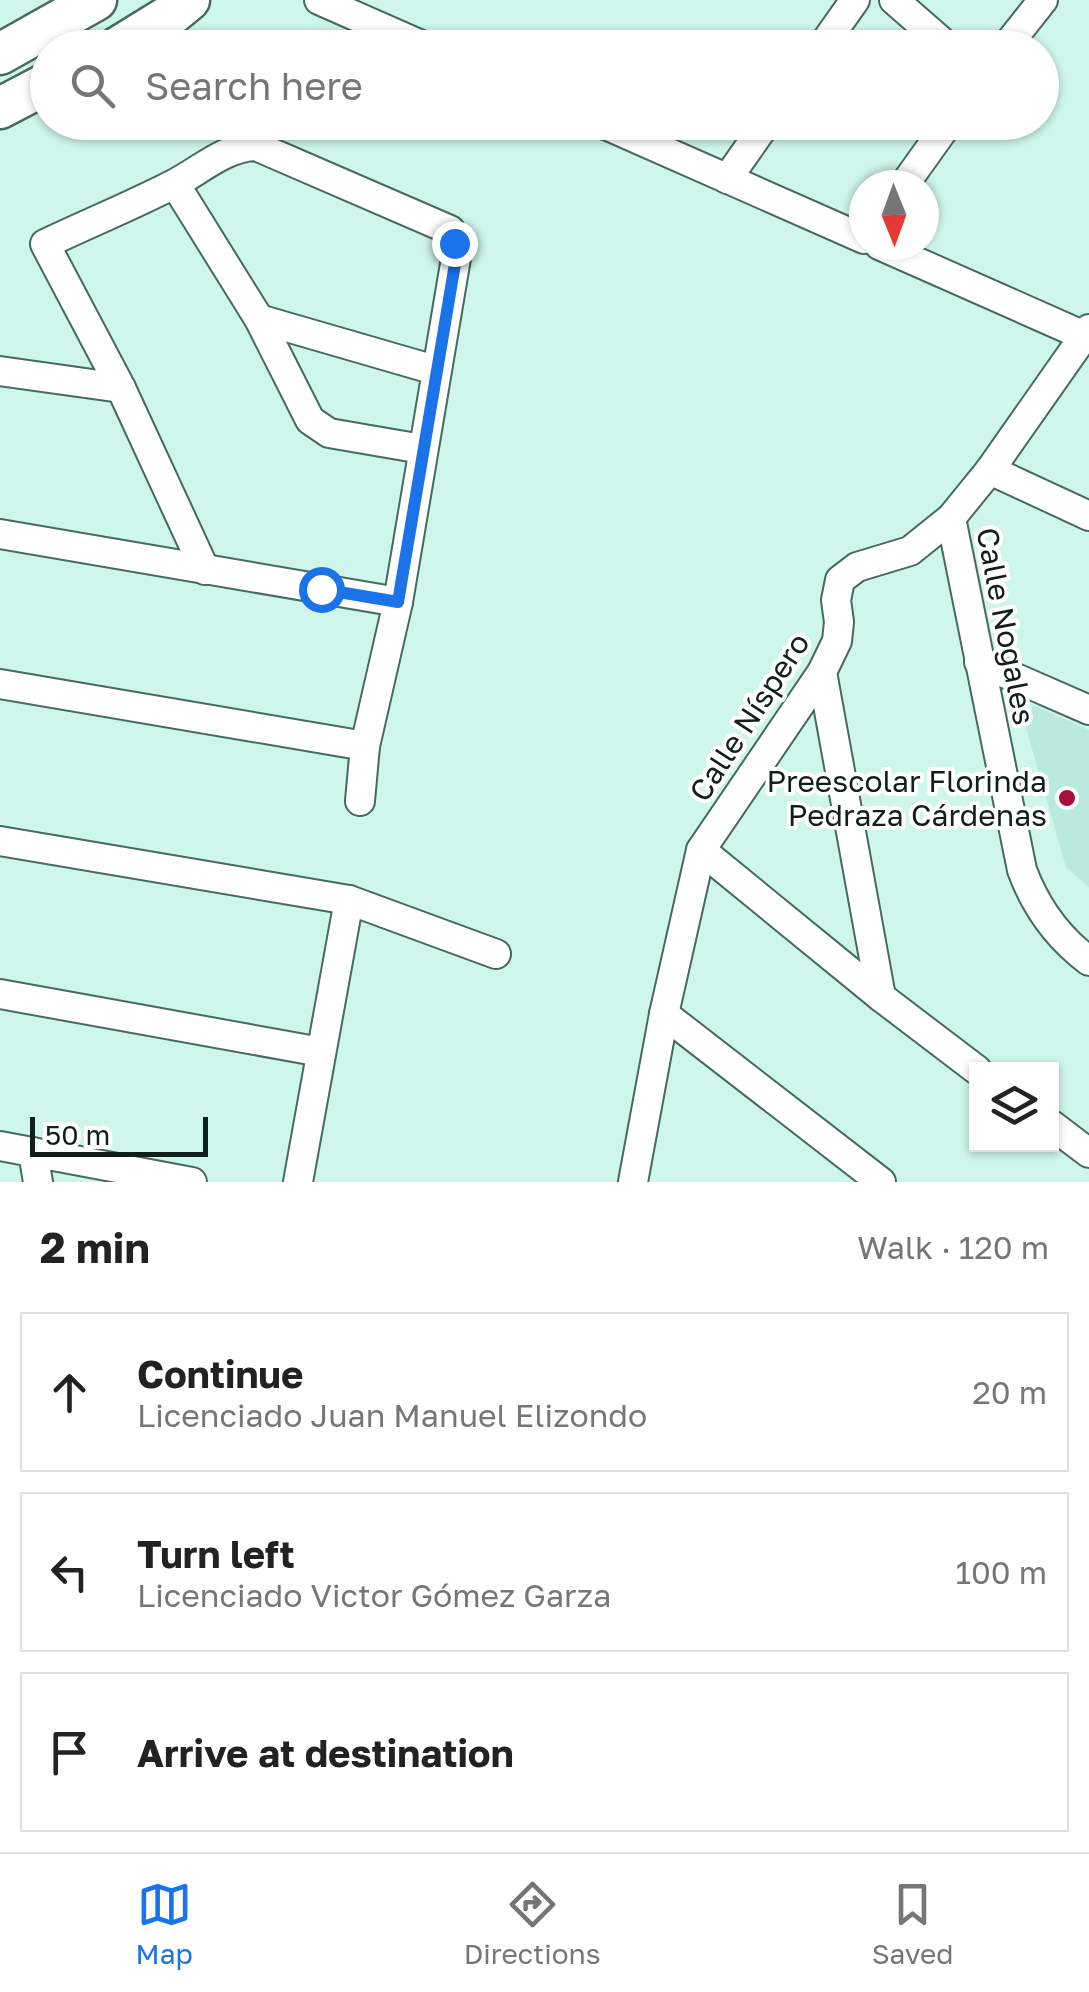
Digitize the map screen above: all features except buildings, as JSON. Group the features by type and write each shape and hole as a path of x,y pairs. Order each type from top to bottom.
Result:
{"street":[{"path":"43,30 96,0"},
{"path":"146,30 189,0"},
{"path":"320,0 388,30"},
{"path":"834,30 855,0"},
{"path":"894,0 928,30"},
{"path":"1020,30 1043,0"},
{"path":"0,54 30,37"},
{"path":"0,108 30,92"},
{"path":"639,140 849,232"},
{"path":"727,179 754,140"},
{"path":"915,170 937,140"},
{"path":"205,570 121,388 45,244 175,184 227,152 256,146 450,230 456,258 398,602 365,746 360,801"},
{"path":"175,184 258,320 310,420 329,432 422,449"},
{"path":"913,260 1087,334"},
{"path":"258,320 435,370"},
{"name":"Calle Níspero","path":"637,1180 664,1014 700,850 822,672 837,641 836,600 840,580 857,567 910,551 951,518 1087,334"},
{"path":"0,371 121,388"},
{"path":"990,470 1089,516"},
{"name":"Calle Nogales","path":"951,518 1022,870 1031,894 1049,922 1066,944 1089,961"},
{"path":"0,534 398,602"},
{"path":"979,662 1089,710"},
{"path":"822,672 881,997"},
{"path":"0,684 365,746"},
{"path":"0,842 349,900 496,954"},
{"path":"700,850 969,1064"},
{"path":"298,1182 349,900"},
{"path":"0,994 321,1052"},
{"path":"664,1014 881,1182"},
{"path":"1059,1130 1089,1154"},
{"path":"0,1146 192,1182"},
{"path":"33,1152 38,1182"}],"shaded area":[{"name":"Preescolar Florinda Pedraza Cárdenas","path":"1033,705 1089,730 1089,887 1066,867 1026,728"}],"place":[{"name":"Preescolar Florinda Pedraza Cárdenas","path":"1067,798"}],"route":[{"path":"321,589 398,602 456,258 454,243"}]}
